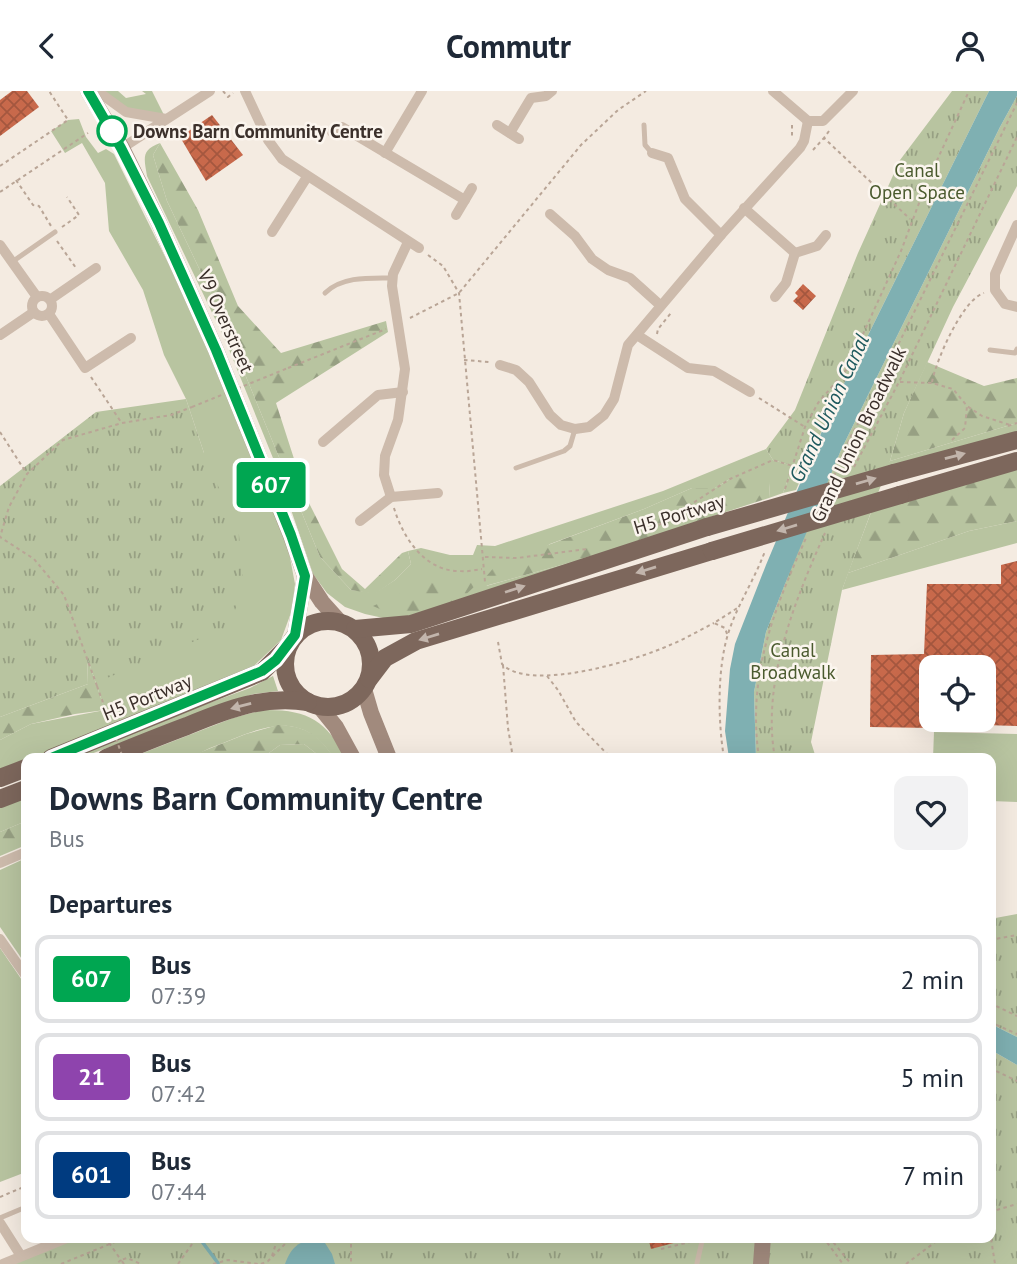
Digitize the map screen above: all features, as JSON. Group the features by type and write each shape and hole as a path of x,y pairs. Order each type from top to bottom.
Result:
{"main road":[{"name":"H5 Portway","path":"347,625 411,624 707,527 894,473 1014,432"},
{"path":"119,753 239,705 289,699 331,707 344,704 355,698 385,658 416,641 1017,461"},
{"path":"314,704 298,694 290,684 285,671 285,658 292,640 316,622 328,620 347,625 364,639 370,651 372,665 367,684"},
{"name":"H5 Portway","path":"63,753 262,671 292,640"},
{"path":"0,778 21,770"},
{"path":"0,799 21,791"}],"street":[{"name":"V9 Overstreet","path":"88,91 159,223 216,350 305,576 322,602 347,625"},
{"path":"97,91 126,112 166,120"},
{"path":"121,148 210,91"},
{"path":"245,91 268,140 282,159 419,248"},
{"path":"385,153 420,95 407,91"},
{"path":"497,125 515,136 527,95 546,96 552,91"},
{"path":"773,91 808,121 823,121 853,91"},
{"path":"500,365 516,370 529,382 550,415 561,425 575,429 589,426 604,415 614,399 624,356 637,335 744,208 800,148 808,121"},
{"path":"332,132 342,127 465,200"},
{"path":"652,153 668,158 685,199 721,235"},
{"path":"272,232 307,177"},
{"path":"456,215 472,188"},
{"path":"744,208 795,253"},
{"path":"550,214 575,236 592,259 608,270 630,278 660,305"},
{"path":"1017,225 1013,247 995,274 995,290 1004,304 1017,307"},
{"path":"795,253 817,246 827,235"},
{"path":"391,497 384,475 385,456 398,420 405,369 393,298 393,278 408,241"},
{"path":"0,245 37,297"},
{"path":"775,297 786,282 795,253"},
{"path":"51,299 96,268"},
{"path":"37,297 46,296 51,299 53,305 49,314"},
{"path":"37,297 32,305 34,312 39,316 49,314"},
{"path":"0,335 34,312"},
{"path":"49,314 85,368 131,338"},
{"path":"637,335 688,368 714,371 750,392"},
{"path":"323,442 378,395 403,392"},
{"path":"360,521 391,497 438,493"},
{"name":"V9 Overstreet","path":"292,640 305,576"},
{"path":"367,684 371,713 388,753"},
{"path":"314,704 336,727 350,753"},
{"path":"0,863 21,854"},
{"path":"0,939 21,970"},
{"path":"0,1223 21,1256"},
{"path":"2,1264 54,1243"},
{"path":"761,1264 763,1243"}],"lane":[{"path":"644,125 645,145 652,153"},
{"path":"12,262 53,233"},
{"path":"325,293 342,281 393,278"},
{"path":"990,350 1015,353 1017,349"},
{"path":"516,468 564,451 570,446 575,429"},
{"path":"0,1218 21,1209"},
{"path":"697,1263 702,1243"}],"path":[{"path":"0,166 68,120 49,91"},
{"path":"223,91 228,97 237,91"},
{"path":"121,753 64,595 34,559 0,538 9,507 27,474 63,440 122,422 171,415 398,324 459,293 581,145 618,110 646,91"},
{"path":"784,492 805,427 818,403 846,369 901,251 911,220 969,91"},
{"path":"834,475 1017,103"},
{"path":"806,157 824,138 839,116 834,112"},
{"path":"0,192 88,133"},
{"name":"Grand Union Broadwalk","path":"855,467 1017,137"},
{"path":"824,138 911,220"},
{"path":"16,180 33,205 39,207 83,278"},
{"path":"53,233 79,215 67,197"},
{"path":"419,248 443,266 459,293 485,586"},
{"path":"932,383 935,367 966,307 977,295 995,290"},
{"path":"653,346 658,329 676,308"},
{"path":"464,360 500,365"},
{"path":"85,368 122,422"},
{"path":"899,382 932,383 953,389 967,406 1014,432"},
{"path":"750,392 805,427"},
{"path":"949,444 965,428 967,406"},
{"path":"0,432 27,474"},
{"path":"658,530 646,533 730,479 773,460 793,466"},
{"path":"391,497 405,535 428,561 443,569 459,572 482,569"},
{"name":"Grand Union Broadwalk","path":"775,753 772,717 784,640 799,592 827,529"},
{"path":"759,753 756,692 762,654 786,585 807,536"},
{"path":"723,753 720,704 727,635 758,572 766,545"},
{"path":"484,557 517,558 588,549"},
{"path":"502,664 520,674 547,675 592,670 671,645 741,606"},
{"path":"714,622 725,628 727,635"},
{"path":"498,642 512,753"},
{"path":"547,675 576,722 606,753"},
{"path":"996,939 1017,935"},
{"path":"996,1006 1017,1016"},
{"path":"996,1025 1017,1034"},
{"path":"996,1071 1017,1081"},
{"path":"0,1197 21,1188"},
{"path":"996,1210 1017,1204"},
{"path":"178,1264 193,1243"},
{"path":"272,1257 276,1243"},
{"path":"213,1264 232,1259 260,1264 286,1243"},
{"path":"351,1243 351,1264"},
{"path":"661,1249 688,1243"},
{"path":"827,1243 843,1264"},
{"path":"834,1243 851,1264"},
{"path":"906,1264 934,1243"},
{"path":"992,1243 995,1264"},
{"path":"61,1264 109,1244 124,1264"},
{"path":"116,1264 131,1258 141,1264"}],"green space":[{"path":"97,91 118,91 126,98 146,94 142,91 152,91 166,119 126,112"},
{"name":"Canal Open Space","path":"952,91 989,91 830,412 796,490 783,493 793,466 773,460 766,449 795,410 858,253 900,160"},
{"name":"Canal Broadwalk","path":"1017,96 1017,186 953,307 904,413 890,461 842,590 811,742 814,753 756,753 754,692 766,632 841,450"},
{"path":"79,119 86,137 98,153 106,149 114,154 213,353 288,547 295,584 292,610 281,640 234,685 64,753 21,753 21,770 0,778 0,740 31,724 105,710 87,657 204,453 186,399 164,355 143,290 109,231 105,183 82,143 65,153 51,131 68,120"},
{"path":"160,143 153,155 167,201 217,306 320,557 351,590 375,593 395,580 411,564 408,551 421,548 450,555 473,555 477,545 495,546 663,491 766,449 773,460 793,466 783,493 769,498 770,483 730,479 715,488 692,488 550,544 486,586 565,564 646,533 706,517 678,536 411,624 345,607 327,593 313,574 275,463 226,342 147,176 145,155"},
{"path":"160,143 198,210 238,306 281,353 386,321 388,332 276,403 307,499 342,569 365,589 402,553 408,551 411,564 375,594 351,590 320,557 217,306 167,201 153,155"},
{"path":"927,362 984,386 1017,378 1017,423 890,461 904,413"},
{"path":"186,399 204,453 239,535 244,588 228,627 100,681 87,658 88,684 0,717 0,486 96,412"},
{"path":"1017,423 1017,440 874,479 890,461"},
{"path":"1017,461 1017,521 969,531 848,573 875,502"},
{"path":"765,475 770,483 769,498 565,564 485,586 484,579 497,564 644,509 692,488 715,488 730,479"},
{"path":"1017,521 1017,543 842,590 848,573 969,531"},
{"path":"452,576 472,578 476,585 460,600 416,612 391,614 373,606 428,581"},
{"path":"87,657 105,710 31,724 0,740 0,717 88,684"},
{"path":"273,676 278,691 253,694 94,753 74,753 250,688"},
{"path":"263,710 303,715 313,719 331,734 344,753 330,753 320,741 306,731 292,726 276,726 245,734 199,753 143,753 233,718"},
{"path":"278,725 296,727 311,733 330,753 316,753 304,744 280,745 269,753 198,753 246,734"},
{"path":"934,732 1017,734 1017,802 996,801 996,753 933,753"},
{"path":"304,744 316,753 269,753 280,745"},
{"path":"21,799 21,823 0,832 0,807"},
{"path":"21,823 21,847 0,856 0,832"},
{"path":"21,860 21,958 0,927 0,870"},
{"path":"1017,914 1017,1037 996,1026 996,918"},
{"path":"0,948 21,979 21,1174 0,1182"},
{"path":"996,1053 1017,1065 1017,1264 3,1264 54,1243 996,1243"}],"water":[{"path":"989,91 1017,91 1017,96 841,450 766,632 754,692 756,753 728,753 725,731 730,669 735,644 830,412"},
{"path":"996,1026 1017,1037 1017,1065 996,1053"},
{"path":"301,1243 325,1243 335,1264 285,1264 295,1247"}],"building":[{"path":"12,91 27,91 39,107 0,136 0,100"},
{"path":"212,115 243,155 206,181 180,137"},
{"path":"803,284 816,296 803,310 793,301 798,296 795,293"},
{"path":"1017,561 1017,726 996,725 996,655 919,655 919,728 870,727 871,655 924,654 927,584 1001,584 1001,565"},
{"path":"650,1243 674,1243 651,1249"}],"waterway":[{"path":"203,1243 218,1263"}],"bus line":[{"name":"607","path":"64,753 234,685 262,671 276,660 295,635 305,576 249,427 216,350 159,223 88,91"}],"place":[{"name":"Downs Barn Community Centre","path":"112,131"}],"water label":[{"name":"Grand Union Canal","path":"829,408"}]}
